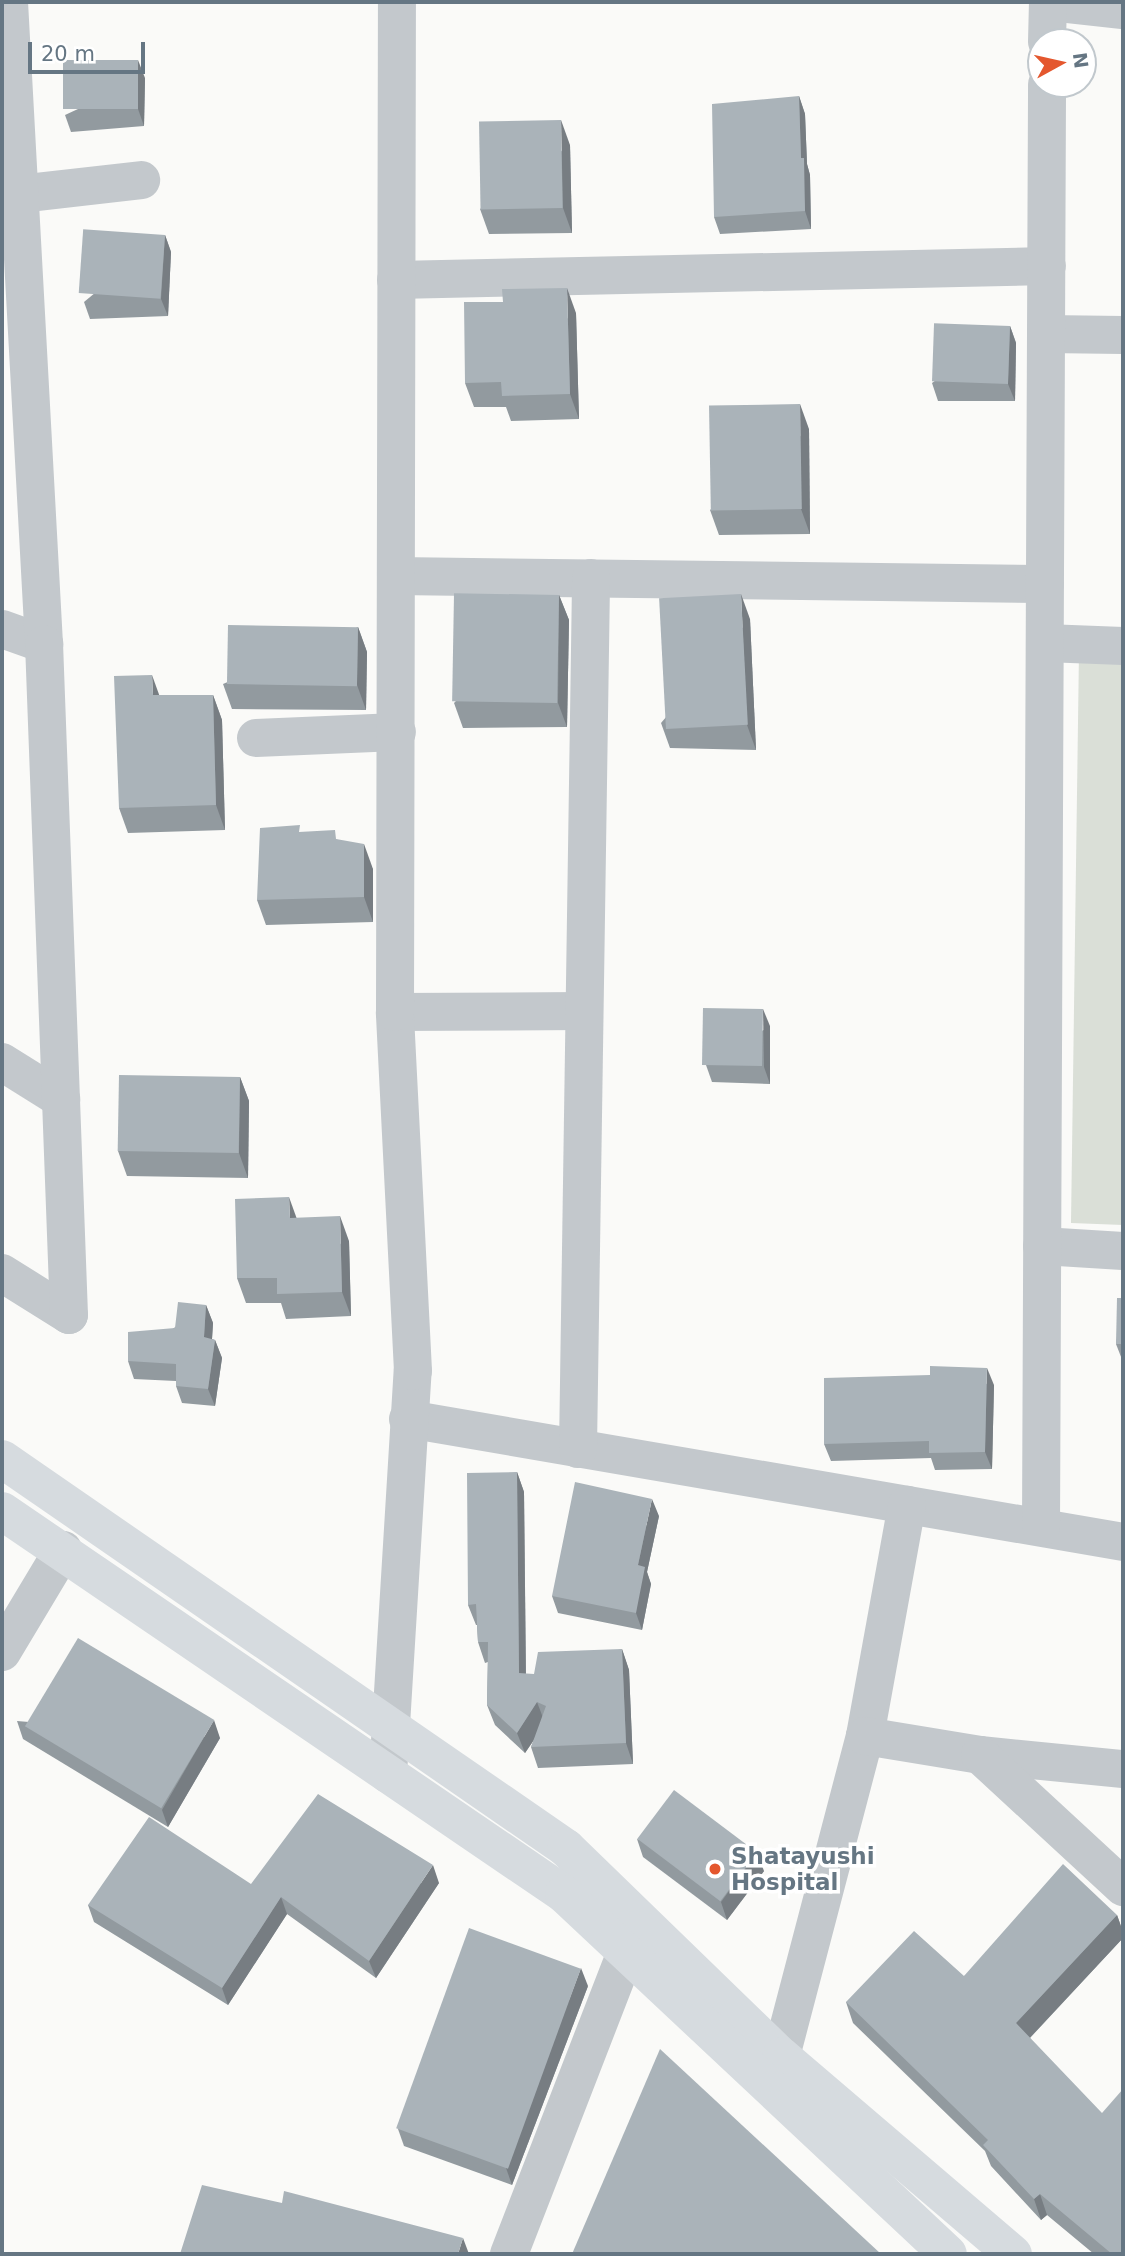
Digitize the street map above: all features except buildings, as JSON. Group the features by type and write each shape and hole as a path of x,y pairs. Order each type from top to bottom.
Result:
{"main road":[{"path":"2,1459 566,1848 781,2056 1013,2254"},
{"path":"2,1511 564,1894 948,2254"}],"street":[{"path":"388,1774 413,1371 395,1012 397,2"},
{"path":"1048,28 1049,2 1123,10"},
{"path":"2,1273 69,1315 44,644 14,323 19,194 6,15"},
{"path":"1041,1527 1047,98"},
{"path":"19,194 141,180"},
{"path":"397,279 1047,266"},
{"path":"1046,334 1123,335"},
{"path":"396,576 1045,584"},
{"path":"578,1449 590,578"},
{"path":"2,629 44,644"},
{"path":"1045,643 1123,646"},
{"path":"256,738 397,733"},
{"path":"395,1012 584,1011"},
{"path":"2,1062 61,1099"},
{"path":"1042,1246 1123,1251"},
{"path":"408,1419 1123,1542"},
{"path":"781,2056 865,1735 907,1505"},
{"path":"2,1652 62,1550"},
{"path":"865,1735 980,1755 1123,1769"},
{"path":"980,1755 1123,1887"},
{"path":"509,2254 626,1952"}],"shaded area":[{"path":"1079,651 1123,656 1123,1225 1071,1223"}],"place":[{"name":"Shatayushi Hospital","path":"715,1869"}]}
